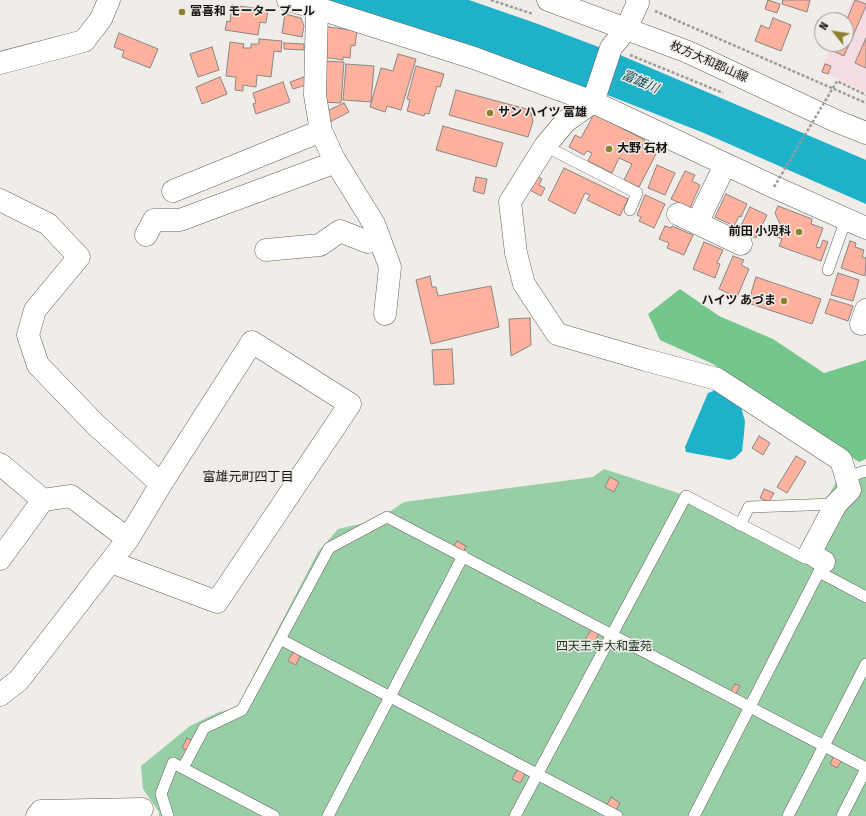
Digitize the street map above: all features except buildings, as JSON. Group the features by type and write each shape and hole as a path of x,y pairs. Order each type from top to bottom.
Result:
{"street":[{"path":"0,63 84,41 101,19 109,0"},
{"path":"288,0 474,58 593,102 725,165 866,228"},
{"path":"638,2 626,29 610,48 593,102 566,121 545,146 510,202 516,253 524,284 557,334 717,379 841,460 856,474 850,490 836,504 818,562"},
{"name":"枚方大和郡山線","path":"541,7 626,29 688,52 866,133"},
{"path":"317,8 315,95 321,131 336,162 374,224 390,267 385,314"},
{"path":"173,191 321,131"},
{"path":"146,236 154,220 180,220 336,162"},
{"path":"725,165 688,219 741,244"},
{"path":"0,200 48,224 79,257 35,310 28,335 38,365 95,424 161,484"},
{"path":"266,250 320,245 340,231 368,242 379,236"},
{"path":"0,695 19,680 128,539 161,484 252,342 350,404 218,602 111,562"},
{"path":"0,464 43,500"},
{"path":"0,559 43,500 70,496 128,539"},
{"path":"37,816 41,812 142,809"}],"lane":[{"path":"545,146 637,193 630,210"},
{"path":"828,270 846,219"},
{"path":"515,816 686,496 805,558 818,562 866,597"},
{"path":"740,524 749,507 836,504"},
{"path":"183,768 204,728 242,710 329,548 387,517 824,746 865,771 842,816"},
{"path":"328,816 463,556"},
{"path":"694,816 750,707 818,562"},
{"path":"280,639 617,816"},
{"path":"788,816 866,664"},
{"path":"168,816 161,794 173,763 274,816"}],"path":[{"path":"491,0 541,7"},
{"path":"638,2 866,103"},
{"path":"610,48 648,61 728,95"},
{"path":"774,187 836,81 866,95"},
{"path":"802,126 809,129"}],"shaded area":[{"path":"852,0 866,0 866,92 820,71 828,52 854,52 854,12 847,12"}],"green space":[{"path":"680,289 719,316 773,339 824,373 866,360 866,459 859,462 713,364 660,340 648,314"},
{"name":"四天王寺大和霊苑","path":"866,465 866,816 159,816 159,812 143,789 141,766 190,726 219,712 236,709 318,552 338,529 377,520 404,502 593,477 604,469 709,503 798,551 836,482"}],"water":[{"name":"富雄川","path":"320,0 469,0 538,24 625,57 866,160 866,204 704,133 610,96"},
{"path":"719,389 740,404 745,421 742,451 735,458 730,460 686,452 685,447 708,393"}],"place":[{"name":"富喜和 モーター プール","path":"182,12"},
{"name":"サン ハイツ 富雄","path":"490,113"},
{"name":"大野 石材","path":"609,149"},
{"name":"前田 小児科","path":"799,232"},
{"name":"ハイツ あづま","path":"784,301"}],"district":[{"name":"富雄元町四丁目","path":"248,477"}]}
